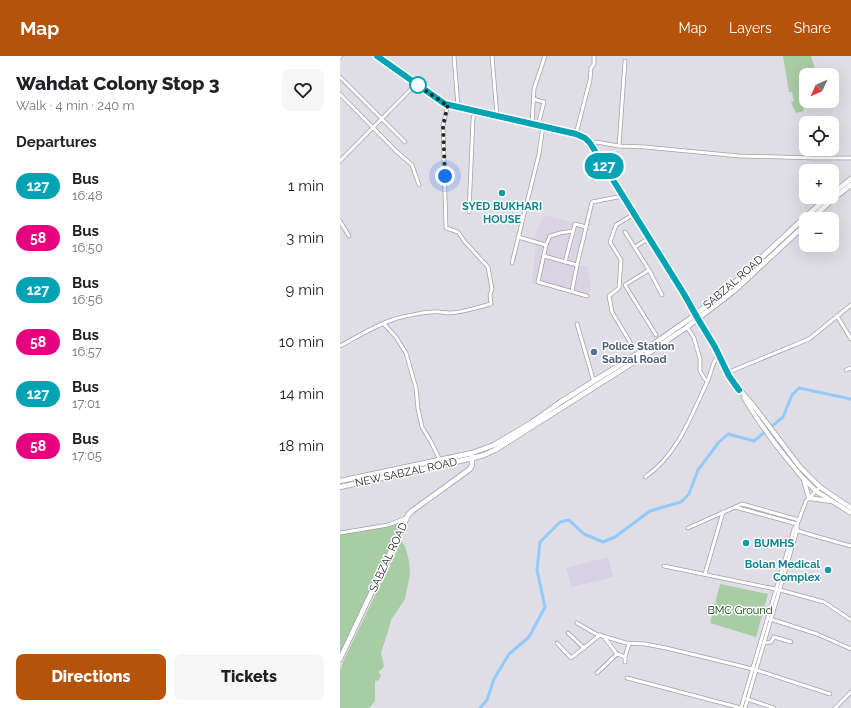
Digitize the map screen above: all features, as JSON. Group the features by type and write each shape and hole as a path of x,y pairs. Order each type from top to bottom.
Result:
{"main road":[{"path":"377,56 445,104 576,134 585,138 684,294 696,317 715,347 727,373 776,446 816,491 851,513"},
{"path":"839,188 851,179"},
{"path":"819,212 851,185"},
{"name":"SABZAL ROAD","path":"472,455 484,455 495,450 735,290 790,235 810,212 820,204"},
{"name":"SABZAL ROAD","path":"790,235 799,229"},
{"name":"SABZAL ROAD","path":"472,455 494,445 531,423 562,401 656,348 687,327 696,317"},
{"path":"739,390 753,405 800,467 820,487 851,508"},
{"name":"SABZAL ROAD","path":"340,659 406,518 412,511 470,469 472,465 472,455"},
{"name":"NEW SABZAL ROAD","path":"340,482 440,460 472,455"},
{"name":"NEW SABZAL ROAD","path":"340,487 472,455"},
{"path":"803,478 809,498 832,501"}],"street":[{"path":"454,56 458,107"},
{"path":"492,56 497,116"},
{"path":"532,124 534,89 545,56"},
{"path":"576,134 590,80 590,68 594,64 594,56"},
{"path":"619,146 625,61"},
{"path":"340,77 405,142"},
{"path":"340,161 416,84"},
{"path":"340,94 396,151 412,165 418,185"},
{"path":"512,263 539,154 540,126 544,102 533,99"},
{"path":"340,346 391,320 431,312 449,314 467,311 491,304 490,295 492,289 488,267 458,232 446,228 443,126 448,104"},
{"path":"469,212 473,119 475,111"},
{"path":"591,146 596,142 619,146 739,156 831,159 851,158"},
{"path":"340,154 344,157"},
{"path":"572,291 592,202 623,196"},
{"path":"633,346 612,312 609,296 619,288 621,260 610,242 616,225 634,214"},
{"path":"340,221 350,236"},
{"path":"565,262 575,224 586,227"},
{"path":"573,231 560,232 550,236 546,244 538,282 588,296"},
{"path":"625,232 649,270 662,295"},
{"path":"518,237 546,244"},
{"path":"635,247 649,238"},
{"path":"544,256 577,265"},
{"path":"649,270 625,284 656,335"},
{"path":"727,373 809,339 851,305"},
{"path":"837,316 851,339"},
{"path":"384,324 396,337 406,353 416,388 418,409 422,427 440,460"},
{"path":"577,324 594,382"},
{"path":"687,327 694,338 700,359 700,371 707,381"},
{"path":"645,477 661,465 685,429 711,373 715,358 719,355"},
{"path":"846,370 851,368"},
{"path":"745,708 746,699 803,506 820,487"},
{"path":"688,528 742,504 799,520"},
{"path":"735,507 797,525"},
{"path":"705,574 723,512"},
{"path":"340,533 388,525 406,518"},
{"path":"796,530 851,546"},
{"path":"664,566 778,590 824,602 851,620"},
{"path":"755,669 770,619"},
{"path":"770,619 816,634 851,649"},
{"path":"577,623 604,637 626,644 645,644 666,648 755,669 830,694"},
{"path":"568,633 584,648"},
{"path":"557,643 571,658 600,635"},
{"path":"604,637 617,654 625,657"},
{"path":"764,643 771,642 774,637 791,642"},
{"path":"625,662 629,644"},
{"path":"597,673 617,654"},
{"path":"627,678 741,708 746,699"},
{"path":"835,708 851,692"},
{"path":"746,699 774,708"}],"shaded area":[{"path":"544,215 584,226 577,265 588,267 591,288 587,296 532,283 536,241 534,239"},
{"path":"608,557 613,577 572,587 566,568"}],"green space":[{"path":"783,56 811,56 815,68 799,68 799,108 803,108 804,111 796,113 791,102 794,101 792,92 789,92"},
{"path":"403,523 340,658 340,534"},
{"path":"401,541 405,546 409,561 410,574 405,599 391,620 381,653 384,666 378,672 381,675 379,680 375,681 375,701 369,708 340,708 340,671 343,662"},
{"name":"BMC Ground","path":"720,584 768,594 756,637 710,623"}],"waterway":[{"path":"480,708 487,700 494,679 509,654 529,637 545,607 537,570 540,542 560,522 569,520 584,534 603,542 615,537 650,511 681,502 689,494 698,470 719,442 728,434 754,441 783,417 792,395 799,388 851,399"}],"bus line":[{"name":"127","path":"377,56 445,104 576,134 585,138 590,143 684,294 715,347 729,376 739,390"}],"place":[{"name":"SYED BUKHARI HOUSE","path":"502,193"},
{"name":"Police Station Sabzal Road","path":"594,352"},
{"name":"BUMHS","path":"746,543"},
{"name":"Bolan Medical Complex","path":"828,570"}],"route":[{"path":"418,85 416,84 445,104 448,104 443,126 445,176"}]}
